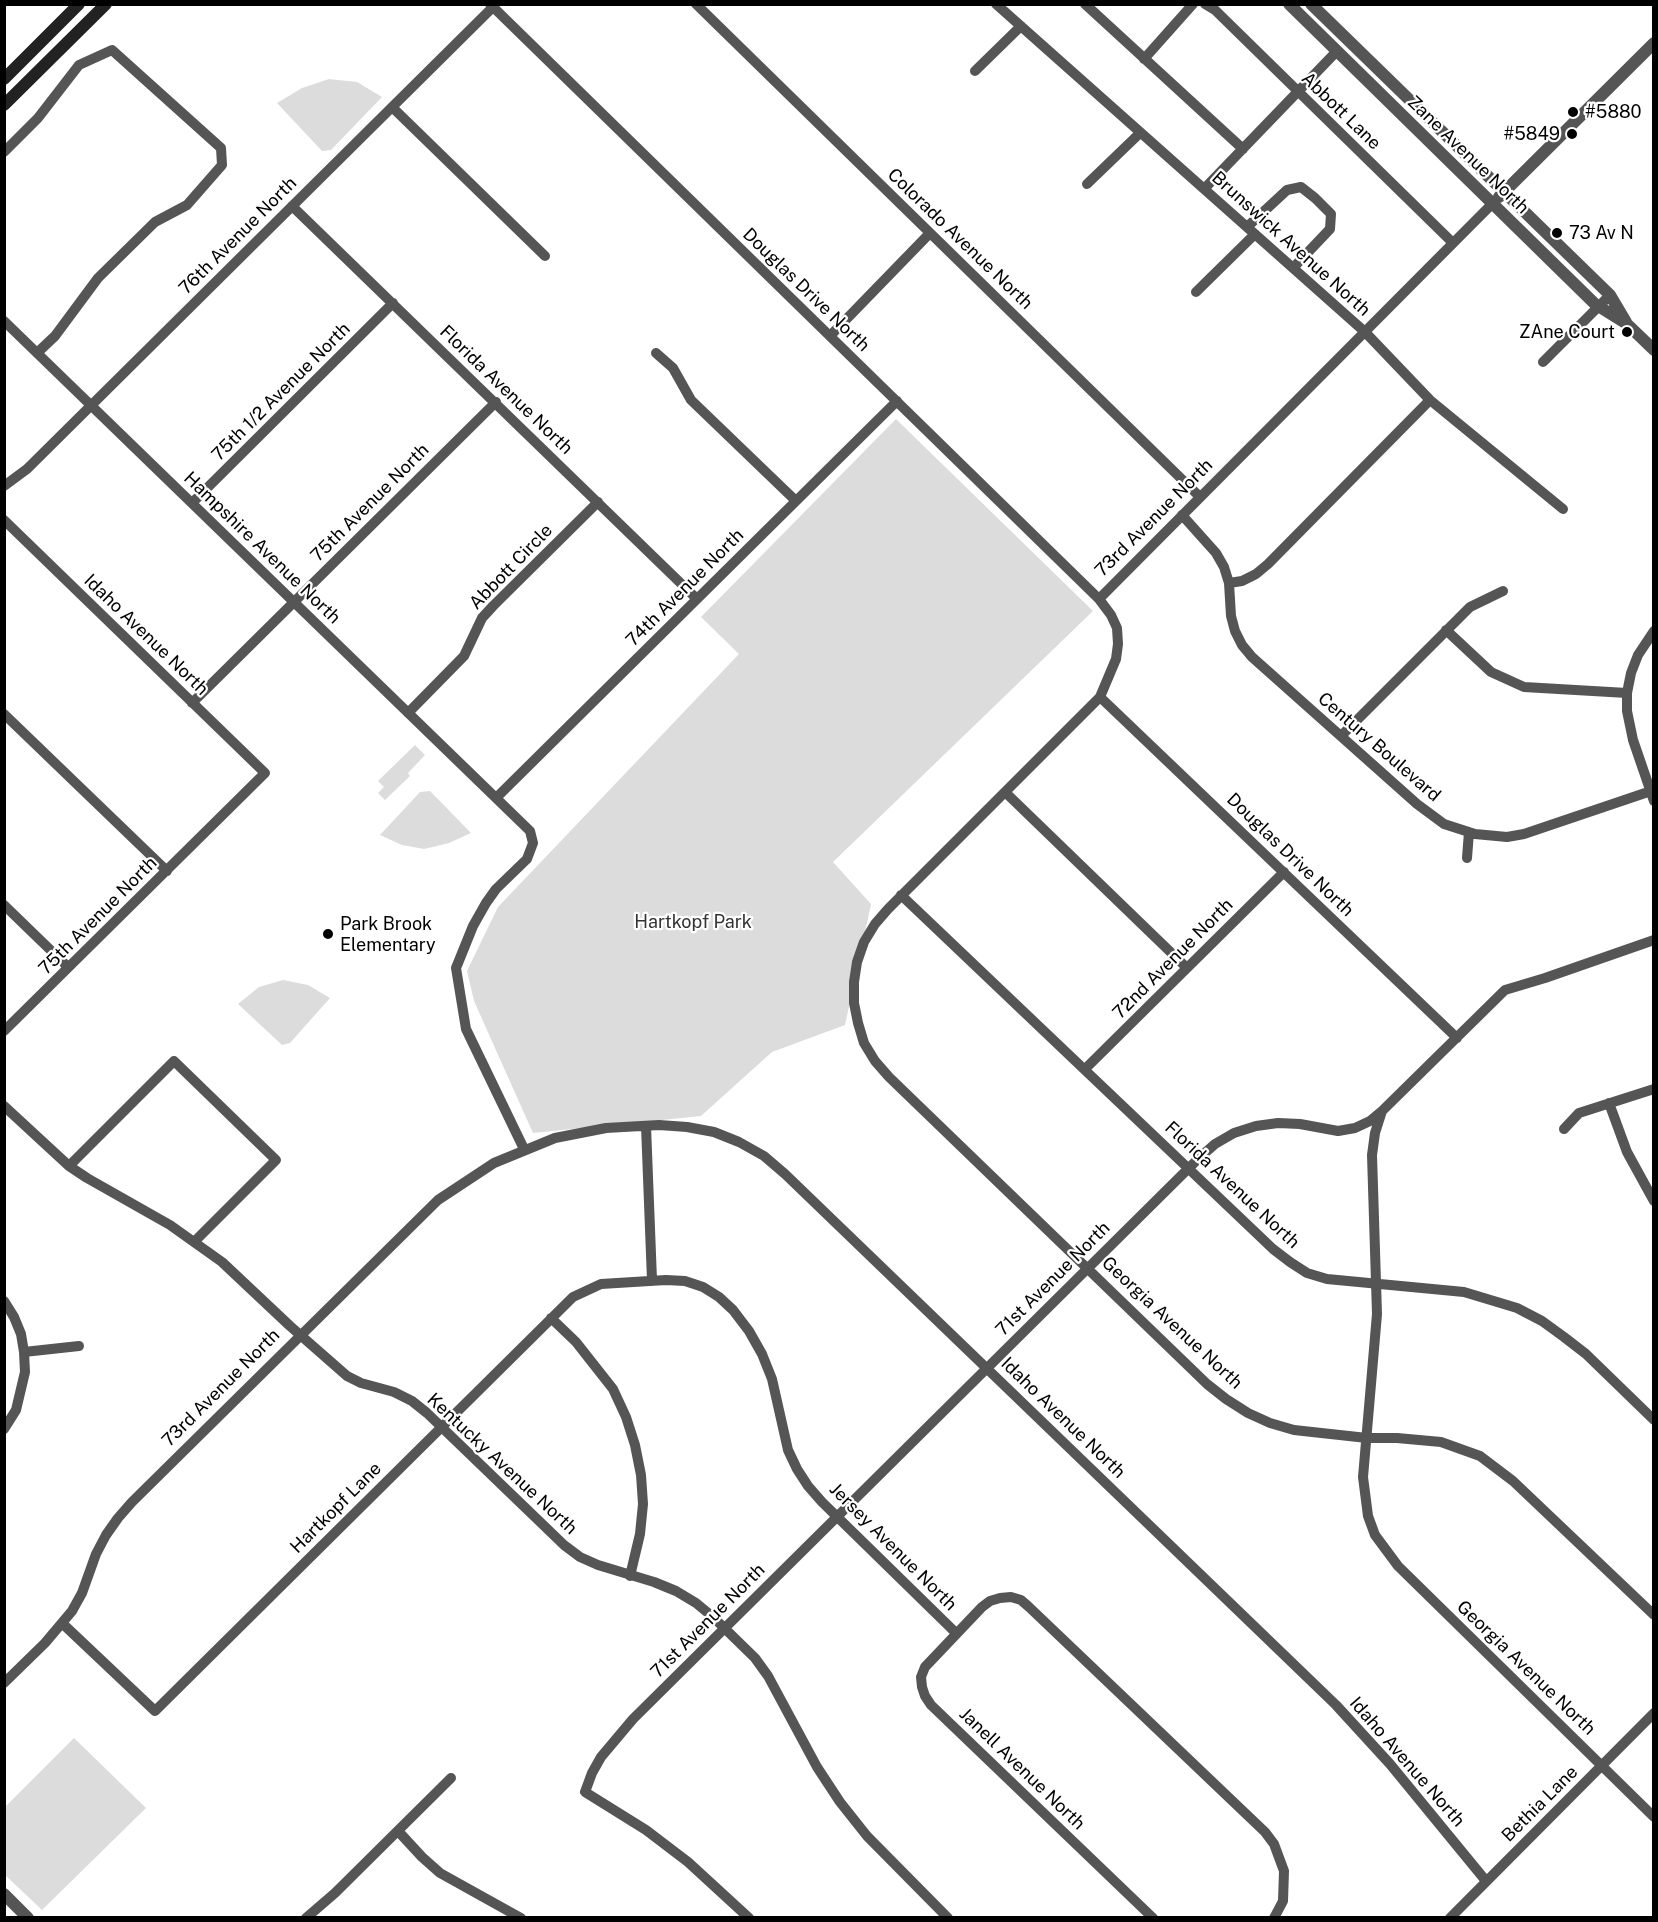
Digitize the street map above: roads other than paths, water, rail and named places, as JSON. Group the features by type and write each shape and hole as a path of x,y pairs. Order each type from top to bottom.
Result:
{"main road":[{"path":"4,79 79,4"},
{"path":"4,105 106,4"}],"street":[{"name":"Colorado Avenue North","path":"696,4 1200,497"},
{"name":"Brunswick Avenue North","path":"996,4 1365,332 1430,400 1563,509"},
{"path":"1085,4 1243,149"},
{"path":"1144,59 1193,4"},
{"name":"Abbott Lane","path":"1205,4 1215,10 1453,243"},
{"name":"Zane Avenue North","path":"1289,4 1598,306 1627,324 1653,350"},
{"name":"Zane Avenue North","path":"1311,4 1610,294 1627,324"},
{"name":"76th Avenue North","path":"4,486 27,469 492,6"},
{"name":"Douglas Drive North","path":"492,6 1099,599"},
{"path":"975,71 1021,26"},
{"name":"73rd Avenue North","path":"889,1077 875,1061 864,1043 854,1003 857,962 864,942 875,924 901,896 1100,697 1116,659 1118,644 1117,628 1099,599 1653,43"},
{"path":"4,152 38,118 79,65 112,50 221,148 222,165 187,205 155,222 98,278 55,336 37,353"},
{"path":"1204,189 1337,51"},
{"path":"392,107 545,256"},
{"path":"1087,184 1140,132"},
{"path":"1196,292 1287,190 1301,187 1331,214 1330,229 1293,268"},
{"name":"Florida Avenue North","path":"292,206 697,599"},
{"path":"830,336 930,233"},
{"path":"1543,362 1610,294"},
{"name":"75th 1/2 Avenue North","path":"192,503 393,303"},
{"name":"Hampshire Avenue North","path":"4,321 496,798"},
{"path":"656,353 673,368 691,400 796,501"},
{"path":"1229,583 1242,581 1256,574 1268,564 1430,400"},
{"name":"74th Avenue North","path":"496,798 897,401"},
{"name":"75th Avenue North","path":"192,703 496,402"},
{"name":"Abbott Circle","path":"408,713 464,656 482,618 597,502"},
{"name":"Century Boulevard","path":"1182,515 1216,553 1229,583 1231,616 1242,645 1252,657 1430,815 1444,824 1469,832 1507,837 1524,834 1652,794"},
{"name":"Idaho Avenue North","path":"4,520 265,773"},
{"path":"1341,736 1470,607 1503,591"},
{"path":"1446,630 1491,672 1524,687 1627,693"},
{"path":"1652,794 1630,730 1627,693 1638,655 1653,632"},
{"name":"Douglas Drive North","path":"1100,697 1457,1038"},
{"path":"4,714 166,871"},
{"name":"75th Avenue North","path":"4,1030 265,773"},
{"path":"1005,792 1187,968"},
{"path":"496,798 530,831 533,843 527,859 496,889 486,903 473,926 456,968 466,1029 524,1149"},
{"path":"1467,858 1469,832"},
{"name":"72nd Avenue North","path":"1085,1069 1284,872"},
{"name":"Florida Avenue North","path":"901,896 1273,1249 1290,1262 1307,1273 1327,1279 1464,1292 1517,1308 1542,1321 1586,1354 1653,1420"},
{"path":"4,905 69,967"},
{"name":"71st Avenue North","path":"749,1917 687,1862 646,1830 585,1791 602,1757 633,1719 1215,1144 1256,1126 1278,1123 1300,1124 1338,1131 1355,1128 1370,1121 1382,1111 1505,990 1653,940"},
{"path":"69,1166 174,1061 276,1160 195,1241"},
{"name":"Georgia Avenue North","path":"889,1077 1207,1384 1248,1413 1270,1423 1294,1430 1367,1438 1365,1497 1375,1534 1385,1551 1653,1817"},
{"path":"1564,1129 1579,1113 1653,1089"},
{"path":"1609,1103 1627,1152 1653,1201"},
{"name":"Kentucky Avenue North","path":"4,1106 69,1166 114,1195 170,1225 222,1262 347,1376 361,1383 394,1392 412,1401 564,1545 580,1557 630,1576 654,1582 696,1603 755,1658 768,1676 817,1767 840,1802 867,1836 948,1917"},
{"path":"1382,1111 1375,1133 1372,1155 1377,1314 1367,1438 1441,1442 1480,1456 1513,1481 1653,1615"},
{"path":"646,1126 652,1281"},
{"name":"Idaho Avenue North","path":"508,1157 555,1138 580,1132 646,1126 687,1127 714,1132 739,1142 764,1156 988,1368 1336,1706 1390,1764 1486,1881"},
{"name":"73rd Avenue North","path":"4,1683 63,1624 82,1593 96,1554 118,1518 438,1200 508,1157"},
{"name":"Hartkopf Lane","path":"63,1624 155,1711 573,1297 600,1284 652,1281"},
{"name":"Jersey Avenue North","path":"652,1281 685,1281 703,1287 733,1310 749,1331 772,1379 789,1449 797,1469 808,1486 956,1633 990,1601 1011,1597 1021,1600 1264,1832 1274,1844 1284,1871 1283,1901 1274,1917"},
{"path":"4,1301 21,1334 25,1372 16,1410 4,1429"},
{"path":"551,1318 576,1342 613,1389 626,1416 635,1445 641,1474 643,1504 640,1534 630,1576"},
{"path":"24,1352 79,1346"},
{"name":"Janell Avenue North","path":"956,1633 925,1667 921,1677 925,1696 931,1705 1153,1917"},
{"name":"Bethia Lane","path":"1450,1917 1653,1713"},
{"path":"306,1917 335,1893 451,1779"},
{"path":"398,1831 422,1857 440,1872 521,1917"},
{"path":"4,1894 28,1917"}],"place":[{"name":"#5880","path":"1573,112"},
{"name":"#5849","path":"1572,134"},
{"name":"73 Av N","path":"1557,233"},
{"name":"ZAne Court","path":"1627,332"},
{"name":"Park Brook Elementary","path":"328,934"}],"park label":[{"name":"Hartkopf Park","path":"693,922"}]}
